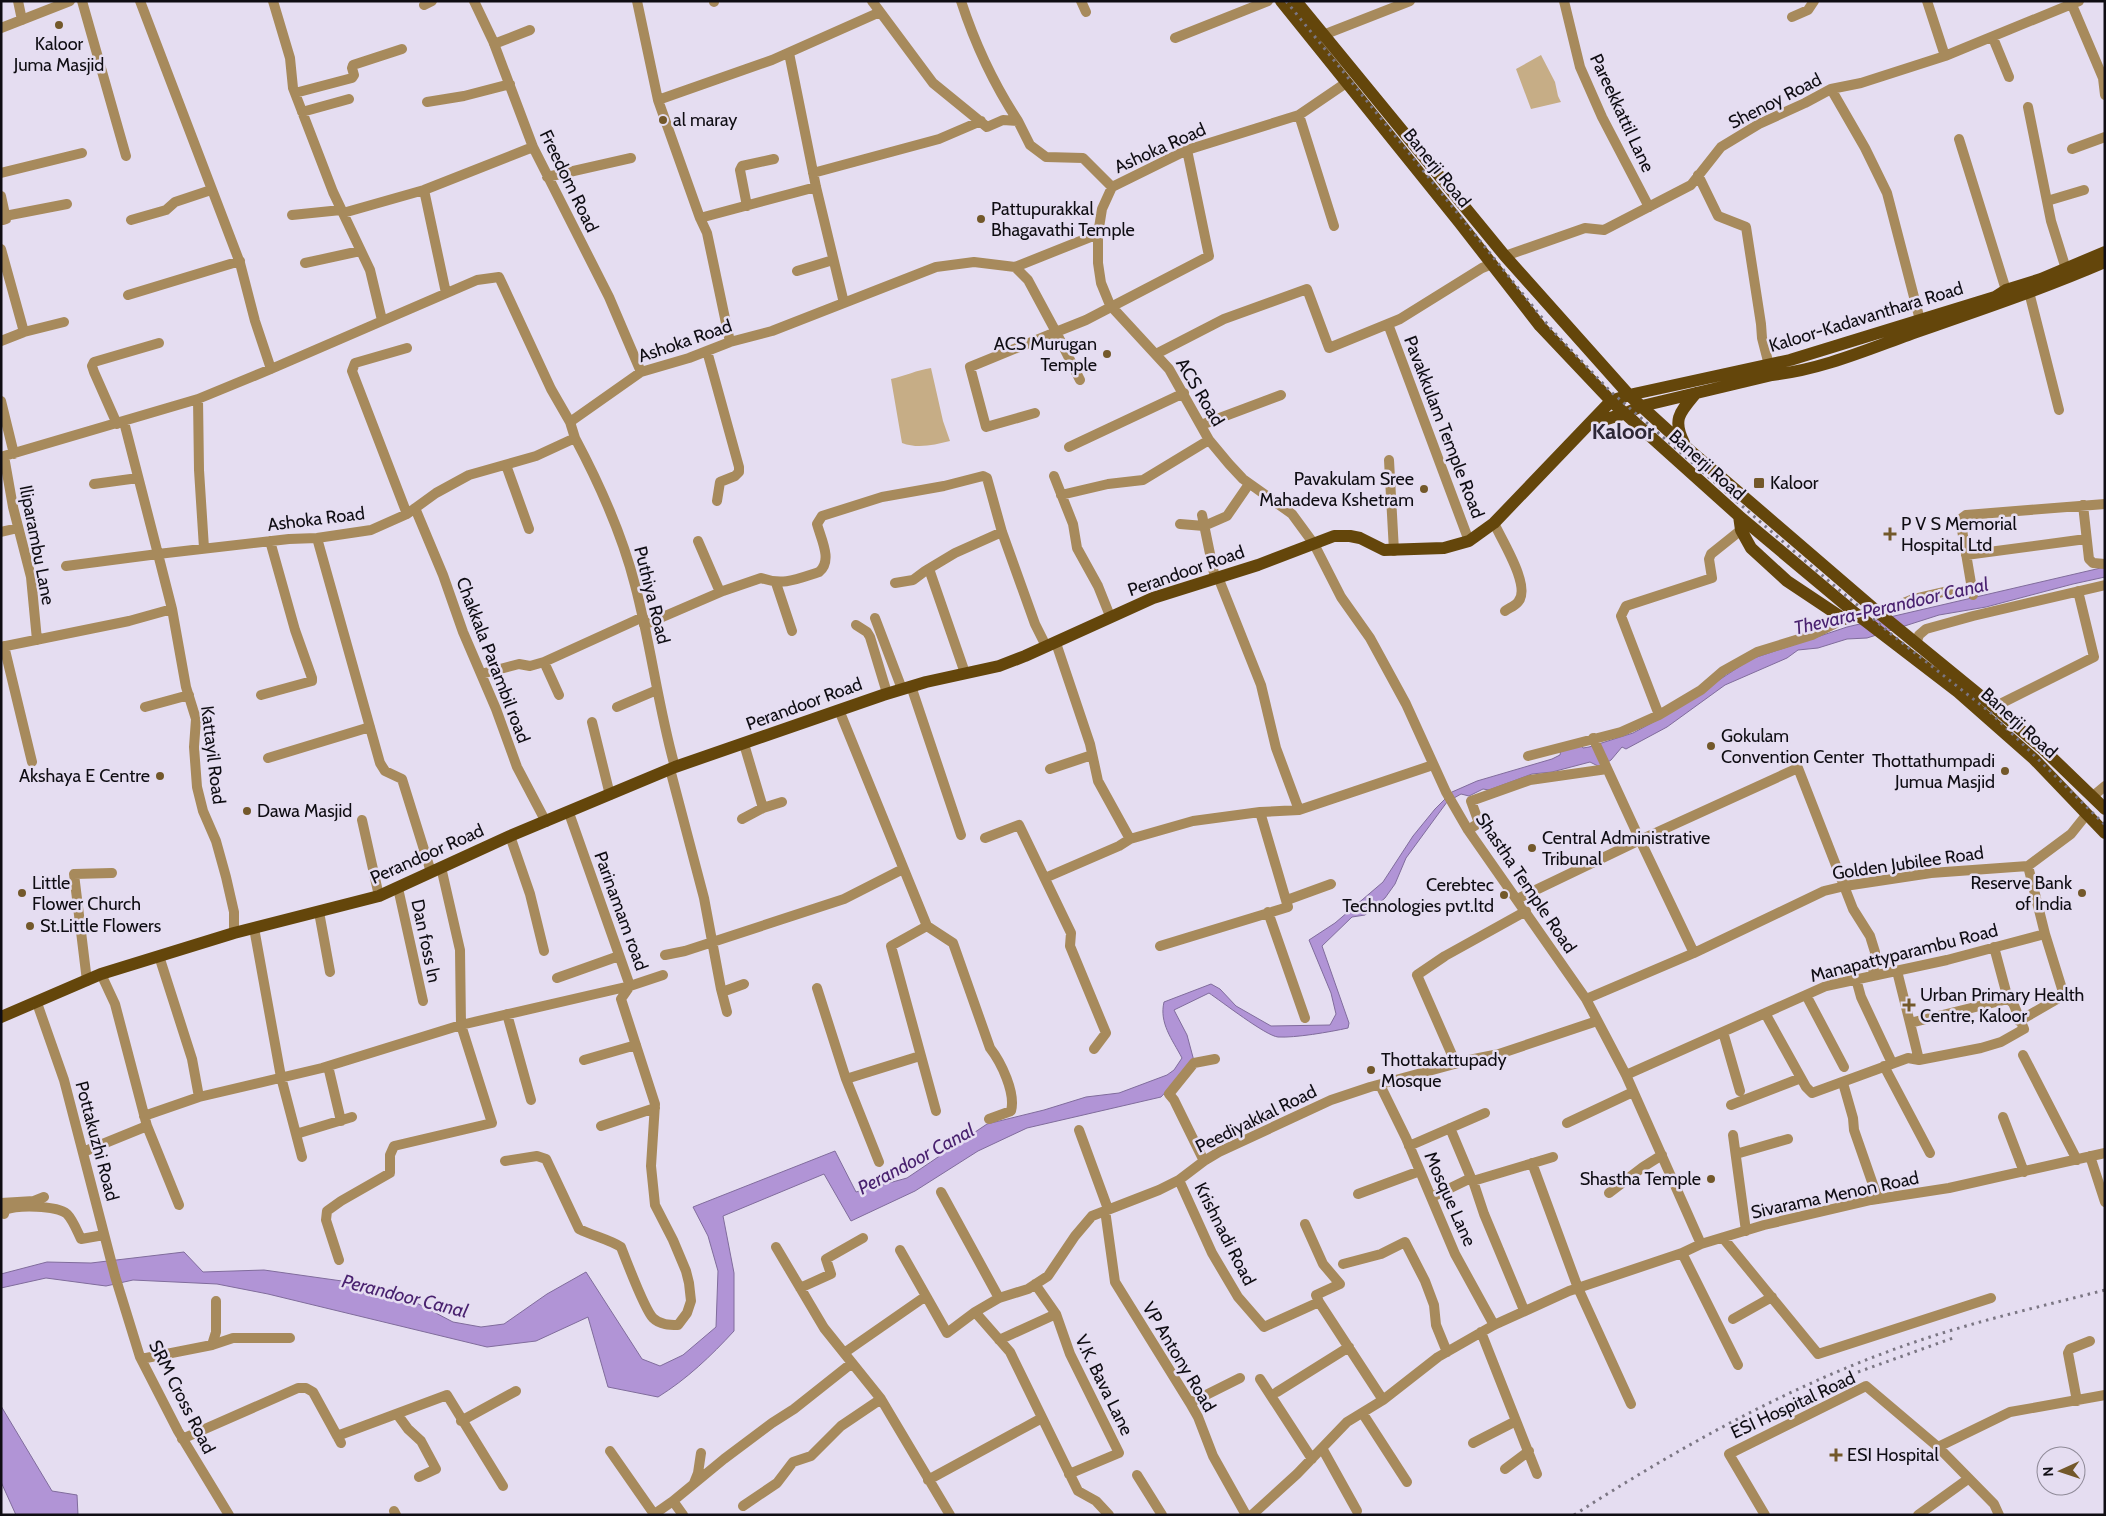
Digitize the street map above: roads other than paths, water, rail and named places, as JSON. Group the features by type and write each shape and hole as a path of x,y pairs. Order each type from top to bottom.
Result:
{"main road":[{"name":"Banerji Road","path":"1281,1 1319,37 1501,251 1629,395 1686,447 1879,613 1994,707 2105,809"},
{"name":"Banerji Road","path":"1296,1 1346,83 1540,326 1611,401 1739,516 1805,570 1850,616 1888,639 1958,692 2034,759 2105,833"},
{"path":"1488,260 1501,251"},
{"name":"Kaloor-Kadavanthara Road","path":"1626,413 1642,406 1696,393 1771,370 1790,360 1832,346 1995,297 2006,290 2041,280 2105,252"},
{"name":"Kaloor-Kadavanthara Road","path":"1611,401 1629,395 1771,370 1794,373 1835,361 2029,292 2105,262"},
{"path":"1572,360 1583,344"},
{"path":"1686,447 1677,429 1680,412 1696,393"},
{"name":"Perandoor Road","path":"1,1017 101,974 234,933 379,896 510,836 569,813 672,768 906,688 999,666 1153,598 1258,565 1334,536 1360,538 1384,550 1444,548 1469,541 1494,523 1611,401"},
{"name":"Perandoor Road","path":"1588,425 1626,413"},
{"path":"1739,516 1741,530 1751,548 1787,582 1850,616"},
{"path":"1805,570 1814,557"},
{"path":"2088,814 2093,796"}],"street":[{"path":"18,1 22,20"},
{"path":"1,28 70,1"},
{"path":"82,1 126,156"},
{"path":"140,1 182,106 211,190 240,261 255,321 271,369"},
{"path":"273,1 290,58 295,93 332,192 370,270 382,320"},
{"name":"Freedom Road","path":"474,1 494,44 533,147 609,297 641,372"},
{"path":"637,1 658,100 707,233 730,342"},
{"path":"872,1 933,83 981,121 987,128 1003,120 1018,121"},
{"path":"961,1 982,58 1030,145 1046,157 1083,158 1112,187"},
{"path":"1081,1 1086,12"},
{"path":"1175,38 1268,1"},
{"path":"1319,37 1410,1"},
{"name":"Pareekkattil Lane","path":"1564,1 1580,67 1602,117 1649,207"},
{"path":"1792,18 1808,10 1814,1"},
{"path":"1927,1 1945,56"},
{"path":"2075,3 2104,78 2105,95"},
{"name":"Shenoy Road","path":"1501,251 1585,228 1604,230 1691,184 1720,147 1759,124 1830,90 1861,83 1945,56 2075,3"},
{"path":"658,100 789,52 880,12"},
{"path":"494,44 530,30"},
{"path":"1993,38 2009,77"},
{"path":"295,93 352,78 354,76 353,65 402,49"},
{"path":"789,52 816,188 844,303"},
{"name":"Ashoka Road","path":"570,422 641,372 689,358 730,342 772,331 936,268 974,262 1016,267 1098,234 1102,208 1112,187 1187,150 1299,115 1346,83"},
{"path":"427,102 464,96 510,84"},
{"path":"1830,90 1865,148 1887,193 1920,320"},
{"path":"302,112 349,99"},
{"path":"2028,107 2051,221 2066,269"},
{"path":"1299,115 1334,226"},
{"path":"813,173 939,139 981,121"},
{"path":"2072,149 2105,137"},
{"path":"1959,139 2006,290"},
{"path":"292,215 342,211 424,190 533,147"},
{"path":"1035,413 986,427 970,367 1086,320 1110,305 1209,256 1187,150"},
{"path":"1,173 82,152"},
{"path":"547,177 631,158"},
{"path":"747,206 741,175 742,166 774,159"},
{"path":"1698,175 1718,216 1746,227 1762,338 1771,370"},
{"path":"700,218 816,188"},
{"path":"131,220 166,210 175,202 211,190"},
{"path":"424,190 446,293"},
{"path":"2047,201 2084,190"},
{"path":"1,196 3,218 67,204"},
{"name":"ACS Road","path":"1098,234 1098,263 1101,283 1110,305 1169,369 1209,440 1229,464 1249,484 1292,514 1314,544"},
{"path":"1,250 5,280 24,332"},
{"path":"305,263 360,251"},
{"path":"797,271 833,260"},
{"path":"1156,354 1224,319 1307,289 1329,348 1400,319 1482,268 1488,260"},
{"path":"128,295 240,261"},
{"path":"1016,267 1028,280 1080,380"},
{"path":"6,456 198,399 477,280 499,277 551,389 570,422 575,438"},
{"path":"2029,292 2059,410"},
{"path":"1,341 24,332 64,322"},
{"name":"Pavakkulam Temple Road","path":"1388,324 1469,541"},
{"path":"32,762 3,647 129,621 172,608 138,478 120,423 92,366 94,362 159,343"},
{"path":"1832,346 1835,361"},
{"name":"Chakkala Parambil road","path":"408,348 354,363 352,370 481,674 517,767 546,822"},
{"path":"707,351 739,467 739,472 735,476 720,482 718,501"},
{"path":"1069,447 1184,393"},
{"path":"1200,425 1281,395"},
{"path":"198,399 199,470 204,548"},
{"name":"Iliparambu Lane","path":"1,401 6,456 18,528 31,577 37,640"},
{"name":"Ashoka Road","path":"66,566 204,548 317,538 371,530 411,511 436,493 469,475 536,456 575,438"},
{"name":"Puthiya Road","path":"575,438 591,467 616,524 644,621 672,768 700,881 727,1012"},
{"path":"1062,495 1108,484 1143,480 1209,440"},
{"path":"1389,460 1394,550"},
{"path":"506,465 529,529"},
{"path":"481,674 519,664 530,666 544,662 644,621 761,578 776,583 787,582 818,572 823,569 826,558 818,524 822,516 882,497 944,486 983,476 987,478 1002,532 1035,624 1051,644 1092,755 1098,782 1130,839"},
{"path":"1054,476 1073,524 1077,548 1098,586 1110,616"},
{"path":"94,484 138,478"},
{"path":"1180,524 1204,526 1227,516 1249,484"},
{"path":"1973,595 1961,524 1962,518 1966,515 2105,504"},
{"path":"2082,505 2089,559 2092,563 2105,564"},
{"path":"1202,514 1216,577 1260,685 1276,748 1299,810"},
{"path":"1494,523 1520,578 1522,593 1519,602 1505,611"},
{"path":"1,532 18,528"},
{"path":"1659,716 1621,616 1626,606 1712,578 1709,558 1711,554 1741,530"},
{"path":"896,583 913,580 966,548 1002,532"},
{"path":"317,538 370,727 385,771 402,779 436,870 460,950 460,1024 492,1123 394,1146 390,1155 390,1173 341,1201 328,1211 326,1220 339,1260"},
{"path":"1966,555 2086,539"},
{"path":"261,695 312,681 295,630 270,541"},
{"path":"698,541 720,592"},
{"name":"Shastha Temple Road","path":"1314,544 1341,597 1370,638 1406,704 1446,792 1468,830 1586,999 1626,1075 1701,1244"},
{"path":"929,569 965,673"},
{"path":"776,583 792,631"},
{"path":"1916,644 1919,635 1926,629 2105,585"},
{"path":"1879,613 1913,599 1952,590"},
{"path":"2078,591 2094,658"},
{"name":"Kattayil Road","path":"172,608 188,695 196,720 194,747 197,787 202,812 216,841 226,877 234,912 234,933"},
{"path":"1528,756 1594,741 1659,716 1701,690 1724,671 1757,652 1812,635 1850,616"},
{"path":"875,618 906,688 961,835"},
{"path":"856,626 867,632 870,637 887,694"},
{"path":"1994,707 2094,658 2105,656"},
{"path":"544,662 559,695"},
{"path":"617,707 657,690"},
{"path":"145,707 188,695"},
{"path":"839,710 927,926 953,943 990,1048 999,1060 1012,1097 1011,1111 989,1119"},
{"path":"592,722 610,795"},
{"path":"268,758 370,727"},
{"path":"1594,741 1694,953"},
{"path":"744,744 763,808"},
{"path":"1050,769 1092,755"},
{"path":"1045,878 1119,846 1130,839 1193,821 1260,812 1299,810 1433,765"},
{"path":"1468,830 1479,823 1471,801 1530,780 1606,767"},
{"path":"1517,899 1640,840 1798,768 1854,909 1870,936 1875,952 1874,976"},
{"path":"2093,796 2105,786"},
{"path":"742,819 763,808 782,802"},
{"path":"1160,946 1288,907 1260,812"},
{"name":"Parinamam road","path":"569,813 630,986 621,999 655,1106"},
{"path":"2019,1021 2059,998 2063,992 2045,934 2028,866 2071,834 2088,814"},
{"path":"362,820 379,896"},
{"path":"985,838 1019,826 1071,934 1070,946 1106,1033 1094,1049"},
{"path":"510,836 530,894 544,951"},
{"name":"Golden Jubilee Road","path":"1586,999 1694,953 1824,891 1931,873 2028,866"},
{"path":"665,955 844,900 903,868"},
{"path":"87,981 74,874 112,872"},
{"path":"1287,900 1331,884"},
{"name":"Dan foss ln","path":"398,888 423,1001"},
{"path":"1456,1064 1417,975 1445,956 1526,911"},
{"path":"319,912 330,972"},
{"path":"1268,912 1305,1018"},
{"path":"927,926 891,946 936,1111"},
{"path":"254,928 281,1077 302,1157"},
{"name":"Manapattyparambu Road","path":"1626,1075 1826,986 1897,971 2045,934"},
{"path":"1765,1013 1812,1093 1908,1058 1919,1060 1981,1048 2001,1042 2024,1029 2013,1003 2008,999 1994,947"},
{"path":"159,956 192,1059 199,1096"},
{"path":"557,978 619,956"},
{"path":"1897,971 1919,1060"},
{"path":"101,974 115,1004 146,1121 179,1205"},
{"path":"83,1152 199,1096 328,1066 460,1024 630,986 663,975"},
{"path":"1856,979 1861,997 1888,1065 1930,1153"},
{"path":"722,992 744,984"},
{"path":"817,988 846,1079 879,1162"},
{"path":"1806,994 1844,1067"},
{"path":"1910,1023 2008,999"},
{"name":"Pottakuzhi Road","path":"37,1002 64,1080 119,1289"},
{"path":"508,1014 531,1100"},
{"name":"Peediyakkal Road","path":"926,1296 946,1333 974,1312 999,1298 1028,1289 1048,1276 1075,1236 1092,1216 1107,1209 1133,1202 1179,1180 1204,1161 1330,1100 1456,1064 1499,1054 1597,1021"},
{"path":"1722,1032 1740,1092"},
{"path":"584,1060 636,1045"},
{"path":"2023,1055 2077,1160"},
{"path":"846,1079 920,1056"},
{"path":"1204,1161 1174,1100 1169,1094 1194,1063 1215,1059"},
{"path":"328,1066 341,1121"},
{"path":"1731,1105 1802,1078"},
{"path":"1843,1083 1853,1118 1854,1130 1878,1199"},
{"name":"Mosque Lane","path":"1380,1085 1432,1197 1455,1254 1494,1325"},
{"path":"1567,1123 1633,1092"},
{"path":"505,1161 537,1156 546,1159 579,1229 608,1239 621,1247 629,1269 653,1318 667,1326 678,1325 687,1313 691,1301 686,1270 655,1205 651,1166 655,1106 601,1126"},
{"path":"1409,1146 1485,1113"},
{"path":"2003,1116 2024,1172"},
{"path":"296,1134 352,1117"},
{"path":"1432,1197 1470,1178 1450,1128"},
{"name":"VP Antony Road","path":"1079,1130 1107,1209 1115,1282 1198,1417 1213,1456 1246,1515"},
{"path":"1733,1135 1746,1231"},
{"path":"1736,1154 1788,1140"},
{"name":"Sivarama Menon Road","path":"1252,1515 1312,1459 1347,1422 1363,1414 1383,1400 1447,1352 1524,1310 1578,1288 1682,1253 1701,1244 1746,1231 1878,1199 1949,1188 2105,1153"},
{"path":"1609,1193 1662,1155"},
{"path":"2090,1156 2105,1202"},
{"path":"1524,1310 1484,1214 1474,1181 1553,1157"},
{"path":"1532,1163 1578,1288 1631,1404"},
{"path":"1358,1194 1420,1171"},
{"name":"Krishnadi Road","path":"1179,1180 1212,1253 1238,1297 1264,1326 1319,1302"},
{"path":"941,1192 999,1298"},
{"path":"1,1202 34,1200 44,1197"},
{"path":"4,1214 5,1210 44,1207 66,1213 81,1239 104,1235"},
{"path":"1305,1224 1322,1264 1340,1284 1316,1294 1319,1302 1383,1400"},
{"path":"800,1288 831,1274 826,1259 863,1238"},
{"path":"1723,1238 1818,1354 1991,1298"},
{"path":"1344,1264 1381,1254 1405,1242 1425,1281 1434,1305 1436,1325 1447,1352"},
{"path":"776,1247 824,1328 881,1399 950,1515"},
{"path":"844,1354 926,1296 900,1250"},
{"path":"1682,1253 1738,1365"},
{"name":"V.K. Bava Lane","path":"1035,1284 1056,1314 1070,1354 1119,1453 1069,1474"},
{"name":"SRM Cross Road","path":"119,1289 141,1360 182,1439 229,1515"},
{"path":"1733,1319 1772,1297"},
{"path":"212,1345 216,1332 216,1301"},
{"path":"974,1312 1010,1352 1078,1491 1096,1501 1107,1514"},
{"path":"999,1340 1056,1314"},
{"path":"1481,1332 1537,1474"},
{"path":"141,1360 212,1345 233,1338 290,1338"},
{"path":"2077,1401 2068,1353 2070,1349 2090,1342"},
{"path":"1277,1392 1349,1347"},
{"path":"610,1451 654,1514 852,1363"},
{"path":"1190,1403 1240,1378"},
{"path":"1260,1379 1312,1459"},
{"name":"ESI Hospital Road","path":"1766,1515 1729,1454 1866,1386 1938,1447 1994,1504 2000,1515"},
{"path":"182,1439 298,1388 306,1388 313,1392 339,1440 447,1395 503,1486"},
{"path":"462,1421 516,1391"},
{"path":"1938,1447 2010,1412 2104,1397"},
{"path":"743,1506 777,1483 793,1462 811,1456 841,1426 881,1399"},
{"path":"398,1414 408,1429 421,1441 436,1469 419,1477"},
{"path":"1363,1414 1407,1482"},
{"path":"928,1480 1042,1418"},
{"path":"1473,1443 1516,1421"},
{"path":"1322,1448 1357,1511"},
{"path":"1505,1469 1529,1451"},
{"path":"693,1484 698,1473 701,1452"},
{"path":"1137,1475 1162,1515"},
{"path":"1918,1515 1968,1479"},
{"path":"673,1501 683,1515"}],"railway":[{"path":"1286,1 1552,330 1610,391 1891,634 1991,713 2105,825"},
{"path":"1574,1515 1659,1462 1747,1414 1839,1371 1954,1329 2105,1290"},
{"path":"1858,1372 1953,1338"}],"place":[{"name":"Kaloor Juma Masjid","path":"59,25"},
{"name":"al maray","path":"663,120"},
{"name":"Pattupurakkal Bhagavathi Temple","path":"981,219"},
{"name":"ACS Murugan Temple","path":"1107,354"},
{"name":"Kaloor","path":"1759,483"},
{"name":"Pavakulam Sree Mahadeva Kshetram","path":"1424,489"},
{"name":"P V S Memorial Hospital Ltd","path":"1890,534"},
{"name":"Gokulam Convention Center","path":"1711,746"},
{"name":"Thottathumpadi Jumua Masjid","path":"2005,771"},
{"name":"Akshaya E Centre","path":"160,776"},
{"name":"Dawa Masjid","path":"247,811"},
{"name":"Central Administrative Tribunal","path":"1532,848"},
{"name":"Little Flower Church","path":"22,893"},
{"name":"Reserve Bank of India","path":"2082,893"},
{"name":"Cerebtec Technologies pvt.ltd","path":"1504,895"},
{"name":"St.Little Flowers","path":"30,926"},
{"name":"Urban Primary Health Centre, Kaloor","path":"1909,1005"},
{"name":"Thottakattupady Mosque","path":"1371,1070"},
{"name":"Shastha Temple","path":"1711,1179"},
{"name":"ESI Hospital","path":"1836,1455"}],"district":[{"name":"Kaloor","path":"1623,431"}],"water label":[{"name":"Thevara-Perandoor Canal","path":"1891,606"},
{"name":"Perandoor Canal","path":"916,1159"},
{"name":"Perandoor Canal","path":"405,1296"}]}
